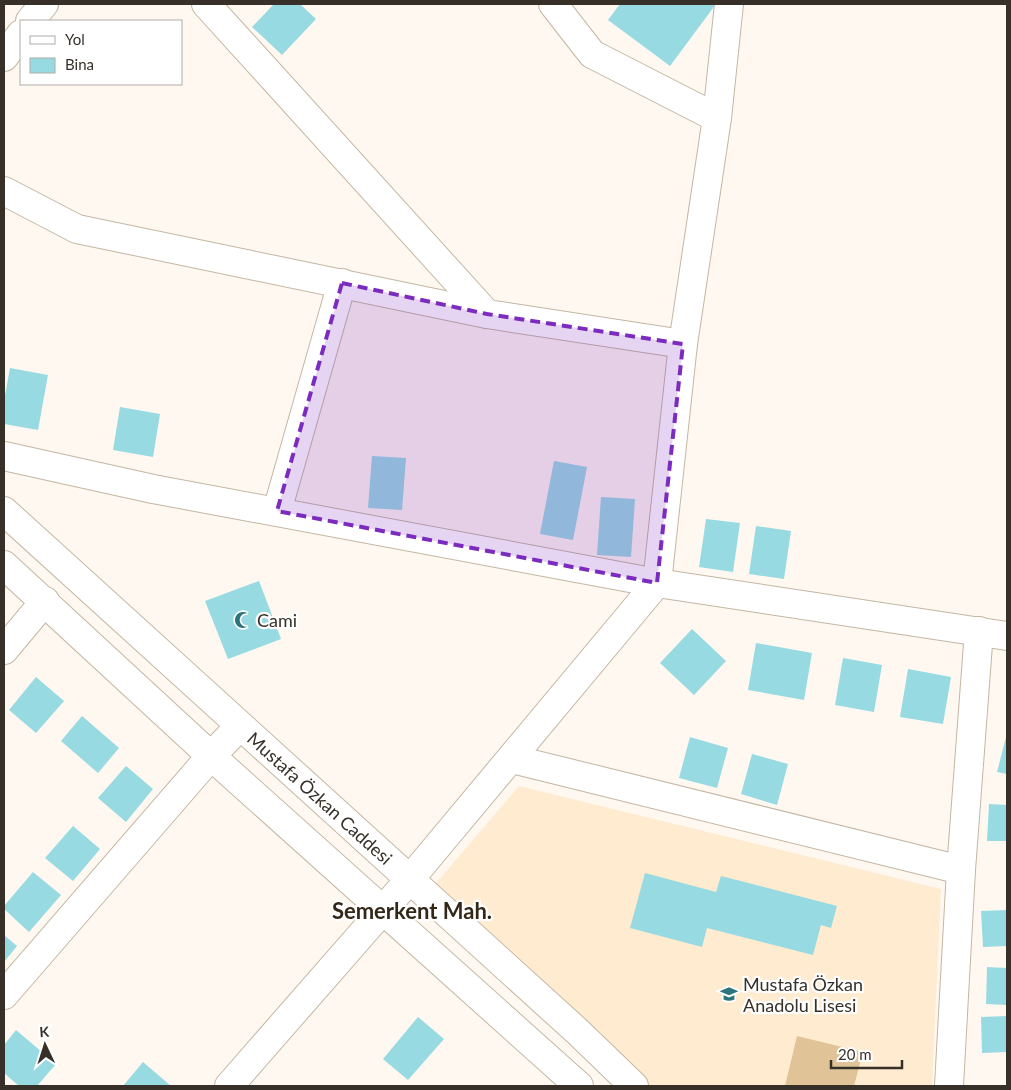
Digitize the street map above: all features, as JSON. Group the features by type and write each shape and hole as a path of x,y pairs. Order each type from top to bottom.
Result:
{"street":[{"path":"31,20 44,4"},
{"path":"206,4 487,314"},
{"path":"553,4 592,54 717,118"},
{"path":"229,1086 410,879 657,583 683,344 717,118 728,4"},
{"path":"4,57 20,35"},
{"path":"4,190 77,229 487,314 683,344"},
{"path":"277,511 342,283"},
{"path":"4,456 153,489 657,583 1007,636"},
{"name":"Mustafa Özkan Caddesi","path":"4,511 578,1032 634,1086"},
{"path":"4,565 211,756 383,908 579,1086"},
{"path":"4,650 45,601"},
{"path":"949,1086 961,870 979,631"},
{"path":"4,996 211,756 240,726"},
{"path":"512,759 961,870"}],"highlighted area":[{"path":"342,283 487,314 683,344 657,583 277,511"}],"shaded area":[{"name":"Mustafa Özkan Anadolu Lisesi","path":"519,786 941,889 932,1086 624,1086 420,902"},
{"path":"797,1036 863,1052 854,1086 785,1086"}],"building":[{"path":"274,4 300,4 316,19 282,55 252,27"},
{"path":"620,4 716,4 670,66 608,20"},
{"path":"10,368 48,375 38,430 4,424 4,401"},
{"path":"120,407 160,414 153,457 113,450"},
{"path":"372,456 406,458 402,510 368,508"},
{"path":"554,461 587,467 573,540 540,534"},
{"path":"601,497 635,499 631,557 597,555"},
{"path":"706,519 740,523 733,572 699,567"},
{"path":"756,526 791,531 784,579 749,574"},
{"name":"Cami","path":"259,581 281,639 228,659 205,601"},
{"path":"692,629 726,661 694,695 660,663"},
{"path":"756,643 812,653 804,700 748,690"},
{"path":"843,658 882,665 874,712 835,705"},
{"path":"908,669 951,677 943,724 900,717"},
{"path":"36,677 64,701 36,733 9,710"},
{"path":"82,716 119,748 98,773 61,741"},
{"path":"690,737 728,748 717,788 679,778"},
{"path":"1007,737 1007,774 997,772"},
{"path":"752,754 788,764 777,805 741,794"},
{"path":"126,766 153,789 126,822 98,798"},
{"path":"989,804 1007,805 1007,841 987,841"},
{"path":"73,826 100,849 73,881 45,858"},
{"path":"33,872 61,895 29,932 4,909 4,906"},
{"path":"645,873 716,892 721,876 837,906 831,928 821,925 813,955 707,928 702,947 630,928"},
{"path":"1007,910 1007,946 983,947 981,911"},
{"path":"4,935 17,946 4,962"},
{"path":"987,967 1007,968 1007,1005 986,1004"},
{"path":"1007,1016 1007,1052 982,1053 981,1017"},
{"path":"418,1017 444,1039 408,1080 383,1059"},
{"path":"16,1030 56,1064 37,1086 19,1086 4,1073 4,1045"},
{"path":"143,1062 171,1086 123,1086"}],"place":[{"name":"Cami","path":"243,620"},
{"name":"Mustafa Özkan Anadolu Lisesi","path":"729,994"}],"district":[{"name":"Semerkent Mah.","path":"412,910"}]}
